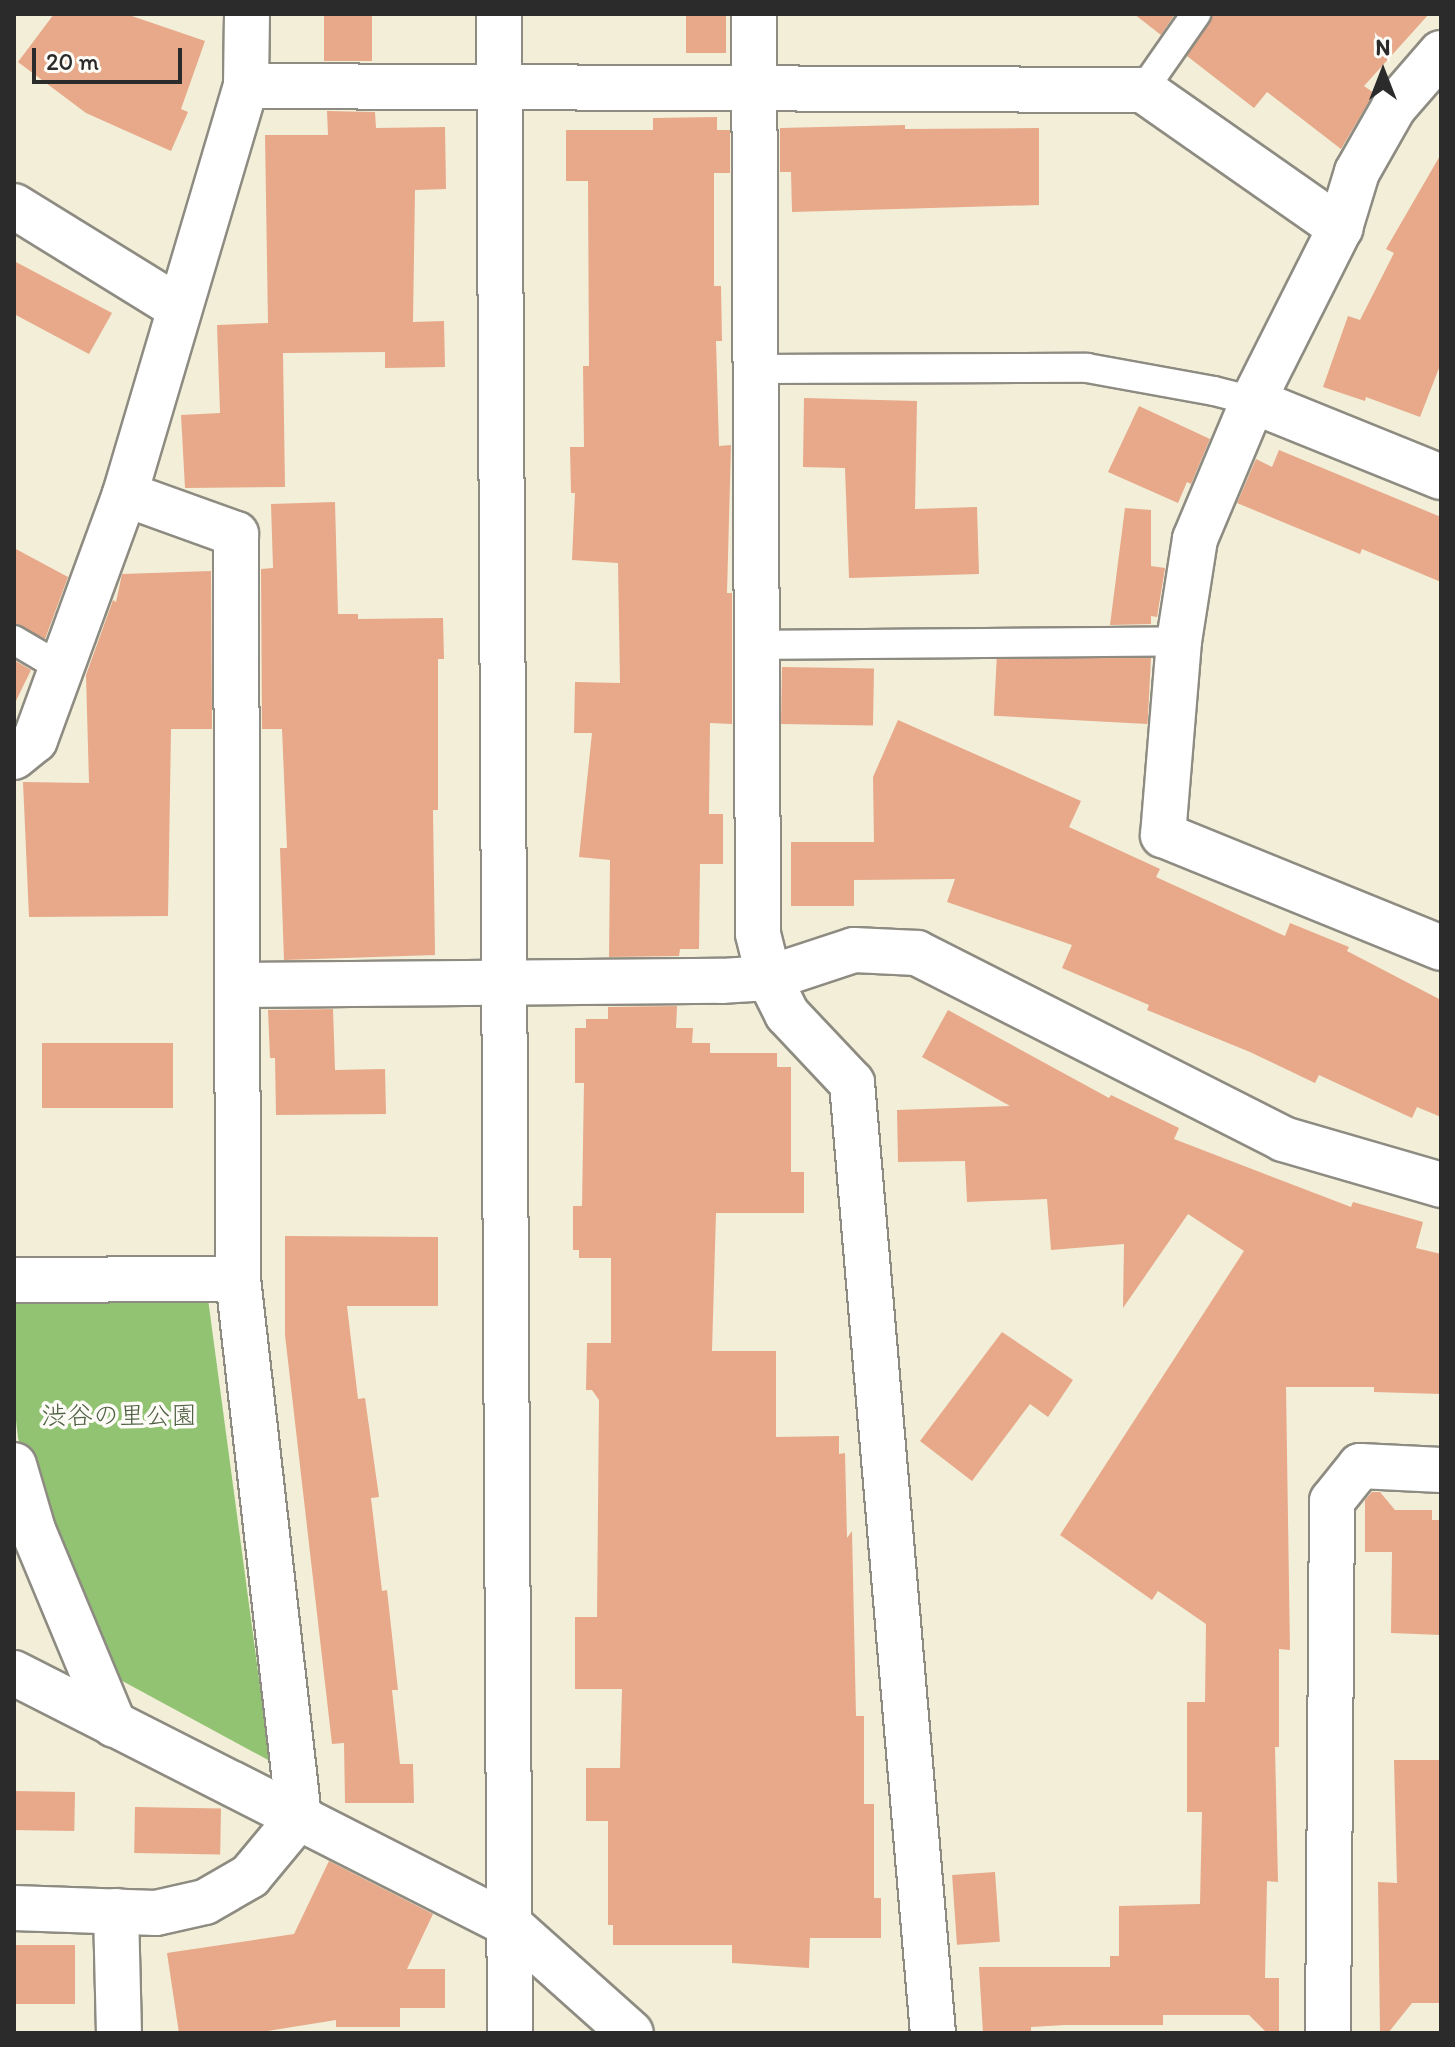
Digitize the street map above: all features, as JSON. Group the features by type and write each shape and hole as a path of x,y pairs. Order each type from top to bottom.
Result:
{"street":[{"path":"14,757 35,740 125,494 246,86 247,14"},
{"path":"499,14 510,2033"},
{"path":"754,14 758,934 769,978 787,1014 852,1083 933,2033"},
{"path":"1441,53 1394,107 1357,172 1340,228 1253,401 1195,539 1179,641 1163,835 1441,948"},
{"path":"246,86 1143,90 1340,228"},
{"path":"14,206 179,308"},
{"path":"1253,401 1441,477"},
{"path":"14,1908 156,1913 205,1902 250,1876 299,1817 238,1279 236,534 125,494"},
{"path":"238,985 769,978 854,950 917,953 1283,1139 1441,1185"},
{"path":"14,1280 238,1279"},
{"path":"14,1465 33,1530 114,1725"},
{"path":"1328,2033 1332,1501 1360,1466 1441,1470"},
{"path":"14,1673 510,1925 631,2033"},
{"path":"116,1911 119,2033"}],"lane":[{"path":"1143,90 1196,14"},
{"path":"755,369 1087,368 1253,401"},
{"path":"14,640 60,667"},
{"path":"759,645 1179,641"}],"green space":[{"name":"渋谷の里公園","path":"14,1297 208,1299 270,1761 104,1671 43,1526 18,1438 14,1403"}],"building":[{"path":"54,14 126,14 205,41 181,109 188,112 171,151 86,113 18,62"},
{"path":"324,14 372,14 372,61 324,61"},
{"path":"686,14 726,14 726,53 686,53"},
{"path":"1134,14 1175,14 1161,35"},
{"path":"1213,14 1429,14 1364,86 1374,93 1341,149 1267,92 1254,108 1187,56"},
{"path":"327,111 375,112 376,128 445,127 446,189 415,190 413,322 444,321 445,367 385,368 385,352 283,353 285,487 185,488 181,415 220,413 217,325 268,323 265,135 328,135"},
{"path":"717,117 717,130 730,130 730,173 714,173 714,286 721,286 722,341 716,341 719,446 731,445 727,593 732,593 732,724 710,723 709,814 723,814 723,864 700,864 699,949 680,949 679,956 609,957 610,860 579,857 592,733 574,733 575,682 620,683 618,563 572,560 575,493 571,493 570,447 584,447 583,366 589,366 588,181 566,181 566,130 653,130 653,118"},
{"path":"905,125 905,129 1039,128 1039,205 792,212 791,172 780,172 780,128"},
{"path":"1441,154 1441,363 1420,417 1366,397 1365,401 1323,387 1348,316 1360,320 1394,253 1386,249"},
{"path":"14,261 112,313 89,354 14,314"},
{"path":"804,398 917,401 915,509 977,507 979,574 849,578 845,468 803,467"},
{"path":"1139,406 1210,439 1191,484 1187,482 1178,503 1108,472"},
{"path":"1279,450 1441,517 1441,582 1362,549 1360,554 1237,503 1256,459 1272,467"},
{"path":"335,502 338,614 358,614 358,619 443,618 444,659 438,659 438,810 433,810 435,955 284,960 280,848 287,848 282,729 262,729 261,569 273,568 271,504"},
{"path":"1125,508 1151,510 1151,566 1165,568 1157,617 1151,616 1151,624 1110,625"},
{"path":"14,548 68,577 45,639 14,623"},
{"path":"211,571 212,729 171,729 168,916 29,917 23,782 89,783 86,675 113,600 116,602 122,574"},
{"path":"997,650 1151,658 1148,724 994,716"},
{"path":"14,660 31,670 14,705"},
{"path":"782,667 874,669 873,726 781,724"},
{"path":"898,720 1081,801 1069,827 1160,869 1156,877 1285,936 1290,923 1349,947 1347,951 1441,1000 1441,1117 1417,1107 1412,1118 1319,1075 1315,1083 1250,1052 1147,1010 1149,1005 1062,968 1072,945 947,902 955,879 854,880 854,906 791,906 791,842 874,842 873,777"},
{"path":"677,1006 676,1028 693,1028 692,1043 710,1043 710,1053 777,1053 777,1067 791,1067 791,1172 804,1172 804,1213 716,1213 712,1351 776,1351 776,1437 839,1436 839,1454 845,1453 847,1538 852,1531 856,1716 864,1716 864,1804 874,1804 874,1898 881,1898 881,1938 810,1938 809,1968 732,1963 732,1945 613,1945 613,1925 608,1925 608,1821 586,1821 586,1768 620,1768 622,1689 575,1689 575,1617 597,1617 599,1400 592,1390 586,1390 587,1343 611,1343 611,1258 579,1258 579,1250 573,1250 573,1206 582,1206 584,1083 575,1083 575,1028 586,1028 586,1019 608,1019 608,1007"},
{"path":"333,1009 335,1070 385,1069 386,1114 276,1115 275,1058 270,1058 268,1010"},
{"path":"948,1010 1109,1098 1111,1095 1179,1128 1174,1139 1351,1207 1353,1202 1423,1222 1416,1248 1441,1254 1441,1394 1374,1392 1374,1387 1286,1387 1290,1650 1279,1649 1279,1747 1275,1747 1278,1882 1267,1881 1265,1978 1279,1978 1279,2033 1267,2033 1249,2015 1163,2015 1163,2025 1065,2025 1031,2027 1031,2033 983,2033 979,1967 1110,1967 1110,1956 1119,1956 1119,1906 1200,1904 1202,1812 1187,1812 1187,1702 1205,1702 1206,1624 1158,1591 1152,1600 1060,1535 1244,1251 1188,1214 1123,1308 1124,1244 1051,1250 1047,1199 967,1202 965,1161 898,1162 897,1110 1010,1106 922,1057"},
{"path":"42,1043 173,1043 173,1108 42,1108"},
{"path":"285,1236 438,1237 438,1306 347,1306 358,1399 365,1398 379,1497 371,1498 382,1591 387,1590 398,1690 392,1690 400,1764 413,1764 414,1803 345,1803 344,1743 332,1744 285,1335"},
{"path":"1002,1332 1073,1380 1048,1417 1030,1404 972,1481 920,1441"},
{"path":"1372,1492 1380,1492 1395,1510 1432,1510 1432,1520 1441,1520 1441,1635 1391,1633 1392,1552 1365,1552 1365,1500"},
{"path":"1394,1760 1441,1760 1441,2003 1412,2003 1388,2033 1380,2033 1378,1882 1397,1883"},
{"path":"14,1791 75,1792 74,1831 14,1830"},
{"path":"135,1807 221,1809 220,1854 134,1853"},
{"path":"329,1861 433,1914 407,1969 445,1969 445,2008 400,2008 400,2027 336,2027 336,2020 255,2033 179,2033 167,1953 294,1934"},
{"path":"995,1872 1000,1942 957,1945 952,1875"},
{"path":"14,1945 75,1945 75,2004 14,2004"}]}
